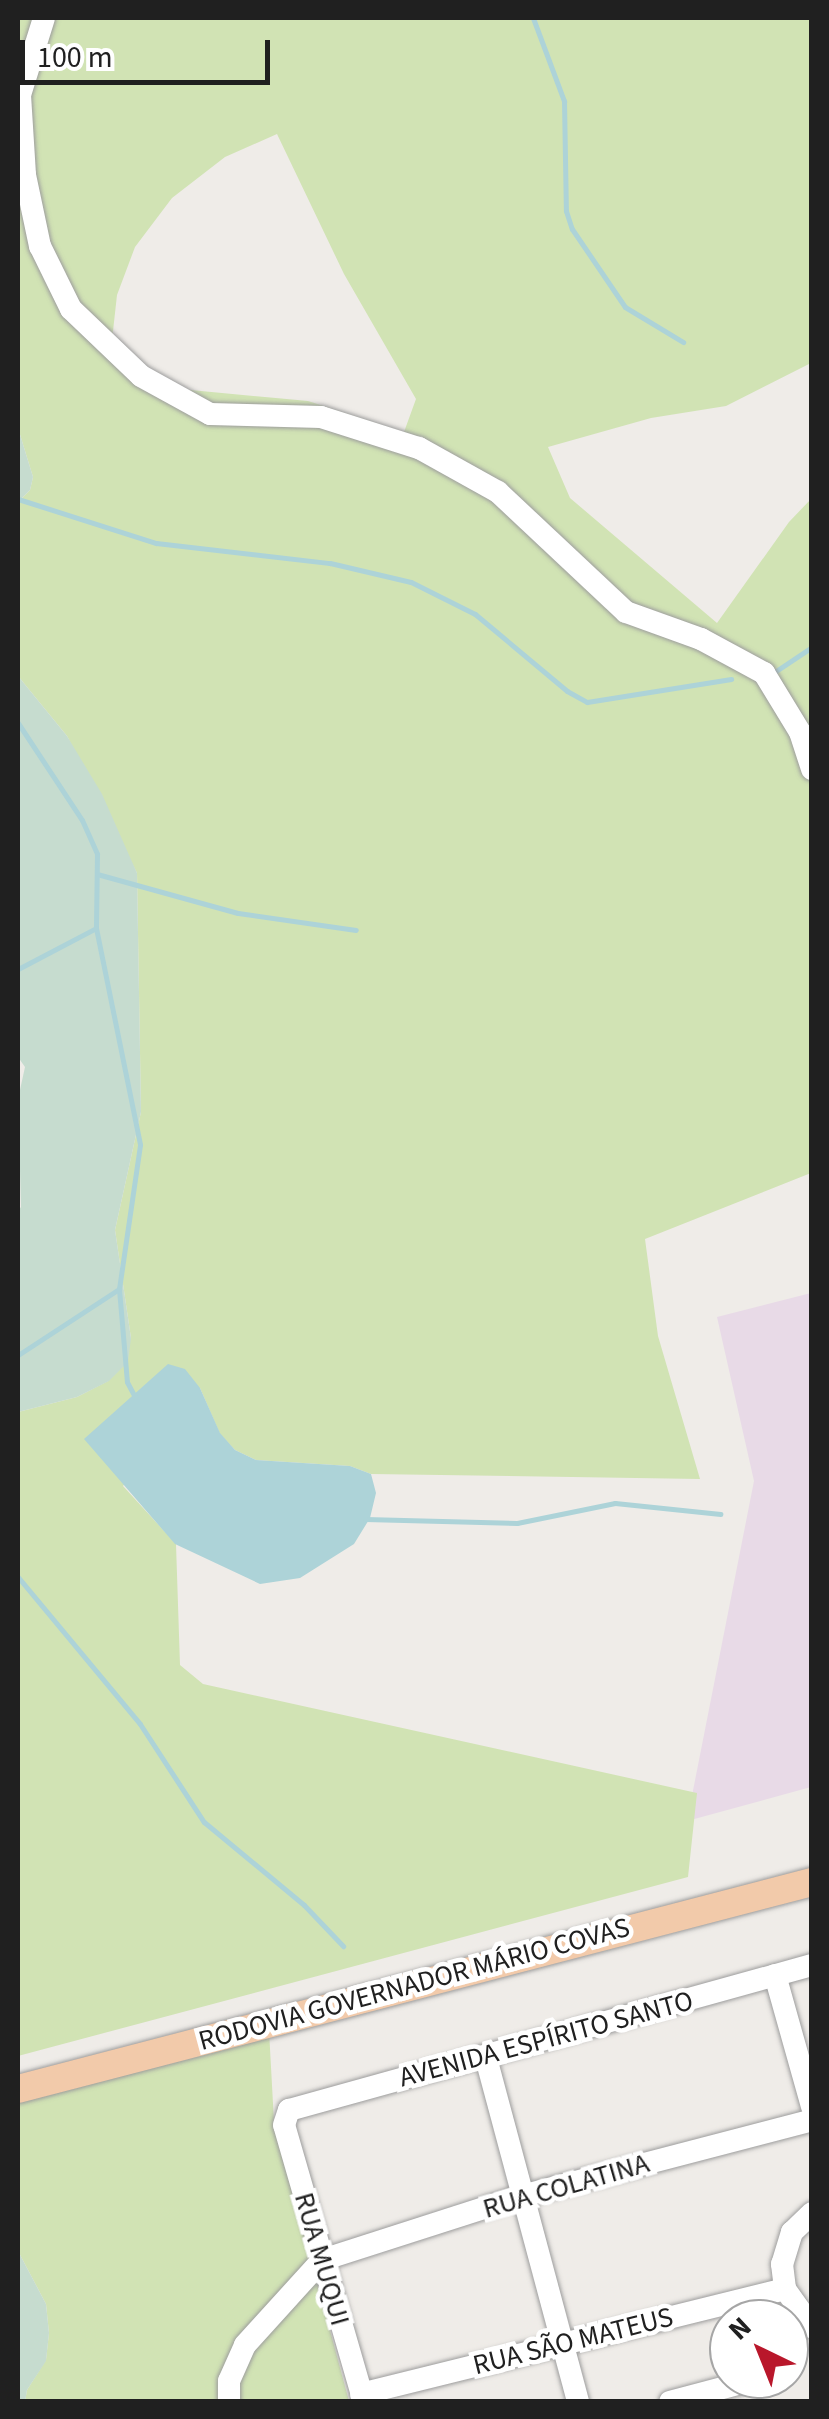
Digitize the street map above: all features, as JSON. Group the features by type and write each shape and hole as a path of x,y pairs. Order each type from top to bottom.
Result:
{"main road":[{"name":"RODOVIA GOVERNADOR MÁRIO COVAS","path":"18,2089 812,1882"}],"street":[{"path":"44,18 20,95 24,175 40,246 71,309 140,376 210,414 321,418 420,448 498,492 626,612 702,638 764,672 800,732 812,769"},
{"name":"AVENIDA ESPÍRITO SANTO","path":"284,2116 297,2105 486,2058 812,1965"},
{"path":"775,1974 812,2107"},
{"path":"486,2058 578,2402"},
{"name":"RUA MUQUI","path":"284,2116 362,2398"},
{"name":"RUA COLATINA","path":"322,2260 525,2195 812,2120"},
{"path":"812,2214 788,2240 782,2264 785,2289 812,2327"},
{"path":"229,2402 229,2381 245,2346 322,2260"},
{"name":"RUA SÃO MATEUS","path":"362,2398 565,2342 785,2289"},
{"path":"670,2402 709,2392"}],"shaded area":[{"path":"811,1293 811,1787 687,1821 754,1481 717,1317"}],"green space":[{"path":"18,18 812,18 811,363 726,406 651,418 548,447 570,498 717,623 789,522 811,499 811,1173 645,1239 658,1336 700,1479 371,1474 350,1466 256,1460 235,1450 220,1434 200,1388 123,1486 176,1544 180,1665 203,1684 697,1793 688,1877 18,2056 18,1412 77,1397 108,1381 131,1338 115,1230 141,1112 137,873 67,736 18,676 18,502 30,490 33,477 18,428","holes":["277,134 344,274 416,399 404,432 308,401 180,389 161,380 112,340 117,295 135,247 172,198 225,157"]},
{"path":"18,428 33,477 30,490 18,502"},
{"path":"18,676 67,736 102,794 137,873 141,1112 115,1230 131,1338 128,1362 109,1381 77,1397 18,1412 18,1099 25,1067 18,1057"},
{"path":"269,2030 274,2122 349,2401 25,2401 27,2390 46,2360 49,2333 46,2304 18,2251 18,2097"},
{"path":"18,2251 46,2304 49,2333 46,2361 27,2390 25,2402 18,2401"}],"water":[{"path":"168,1364 185,1369 200,1388 220,1433 235,1450 256,1460 350,1466 371,1474 376,1493 370,1518 354,1544 300,1578 260,1584 175,1544 84,1439"}],"waterway":[{"path":"533,18 564,101 566,211 572,229 625,307 683,342"},
{"path":"18,499 156,543 330,563 411,582 475,614 567,691 587,702 731,679"},
{"path":"773,673 812,647"},
{"path":"18,723 82,820 97,854 96,928 140,1145 119,1289 127,1382 135,1397"},
{"path":"97,874 238,913 356,930"},
{"path":"18,969 96,928"},
{"path":"18,1355 119,1289"},
{"path":"365,1519 517,1523 615,1503 720,1514"},
{"path":"18,1577 140,1724 204,1822 304,1905 343,1946"}]}
